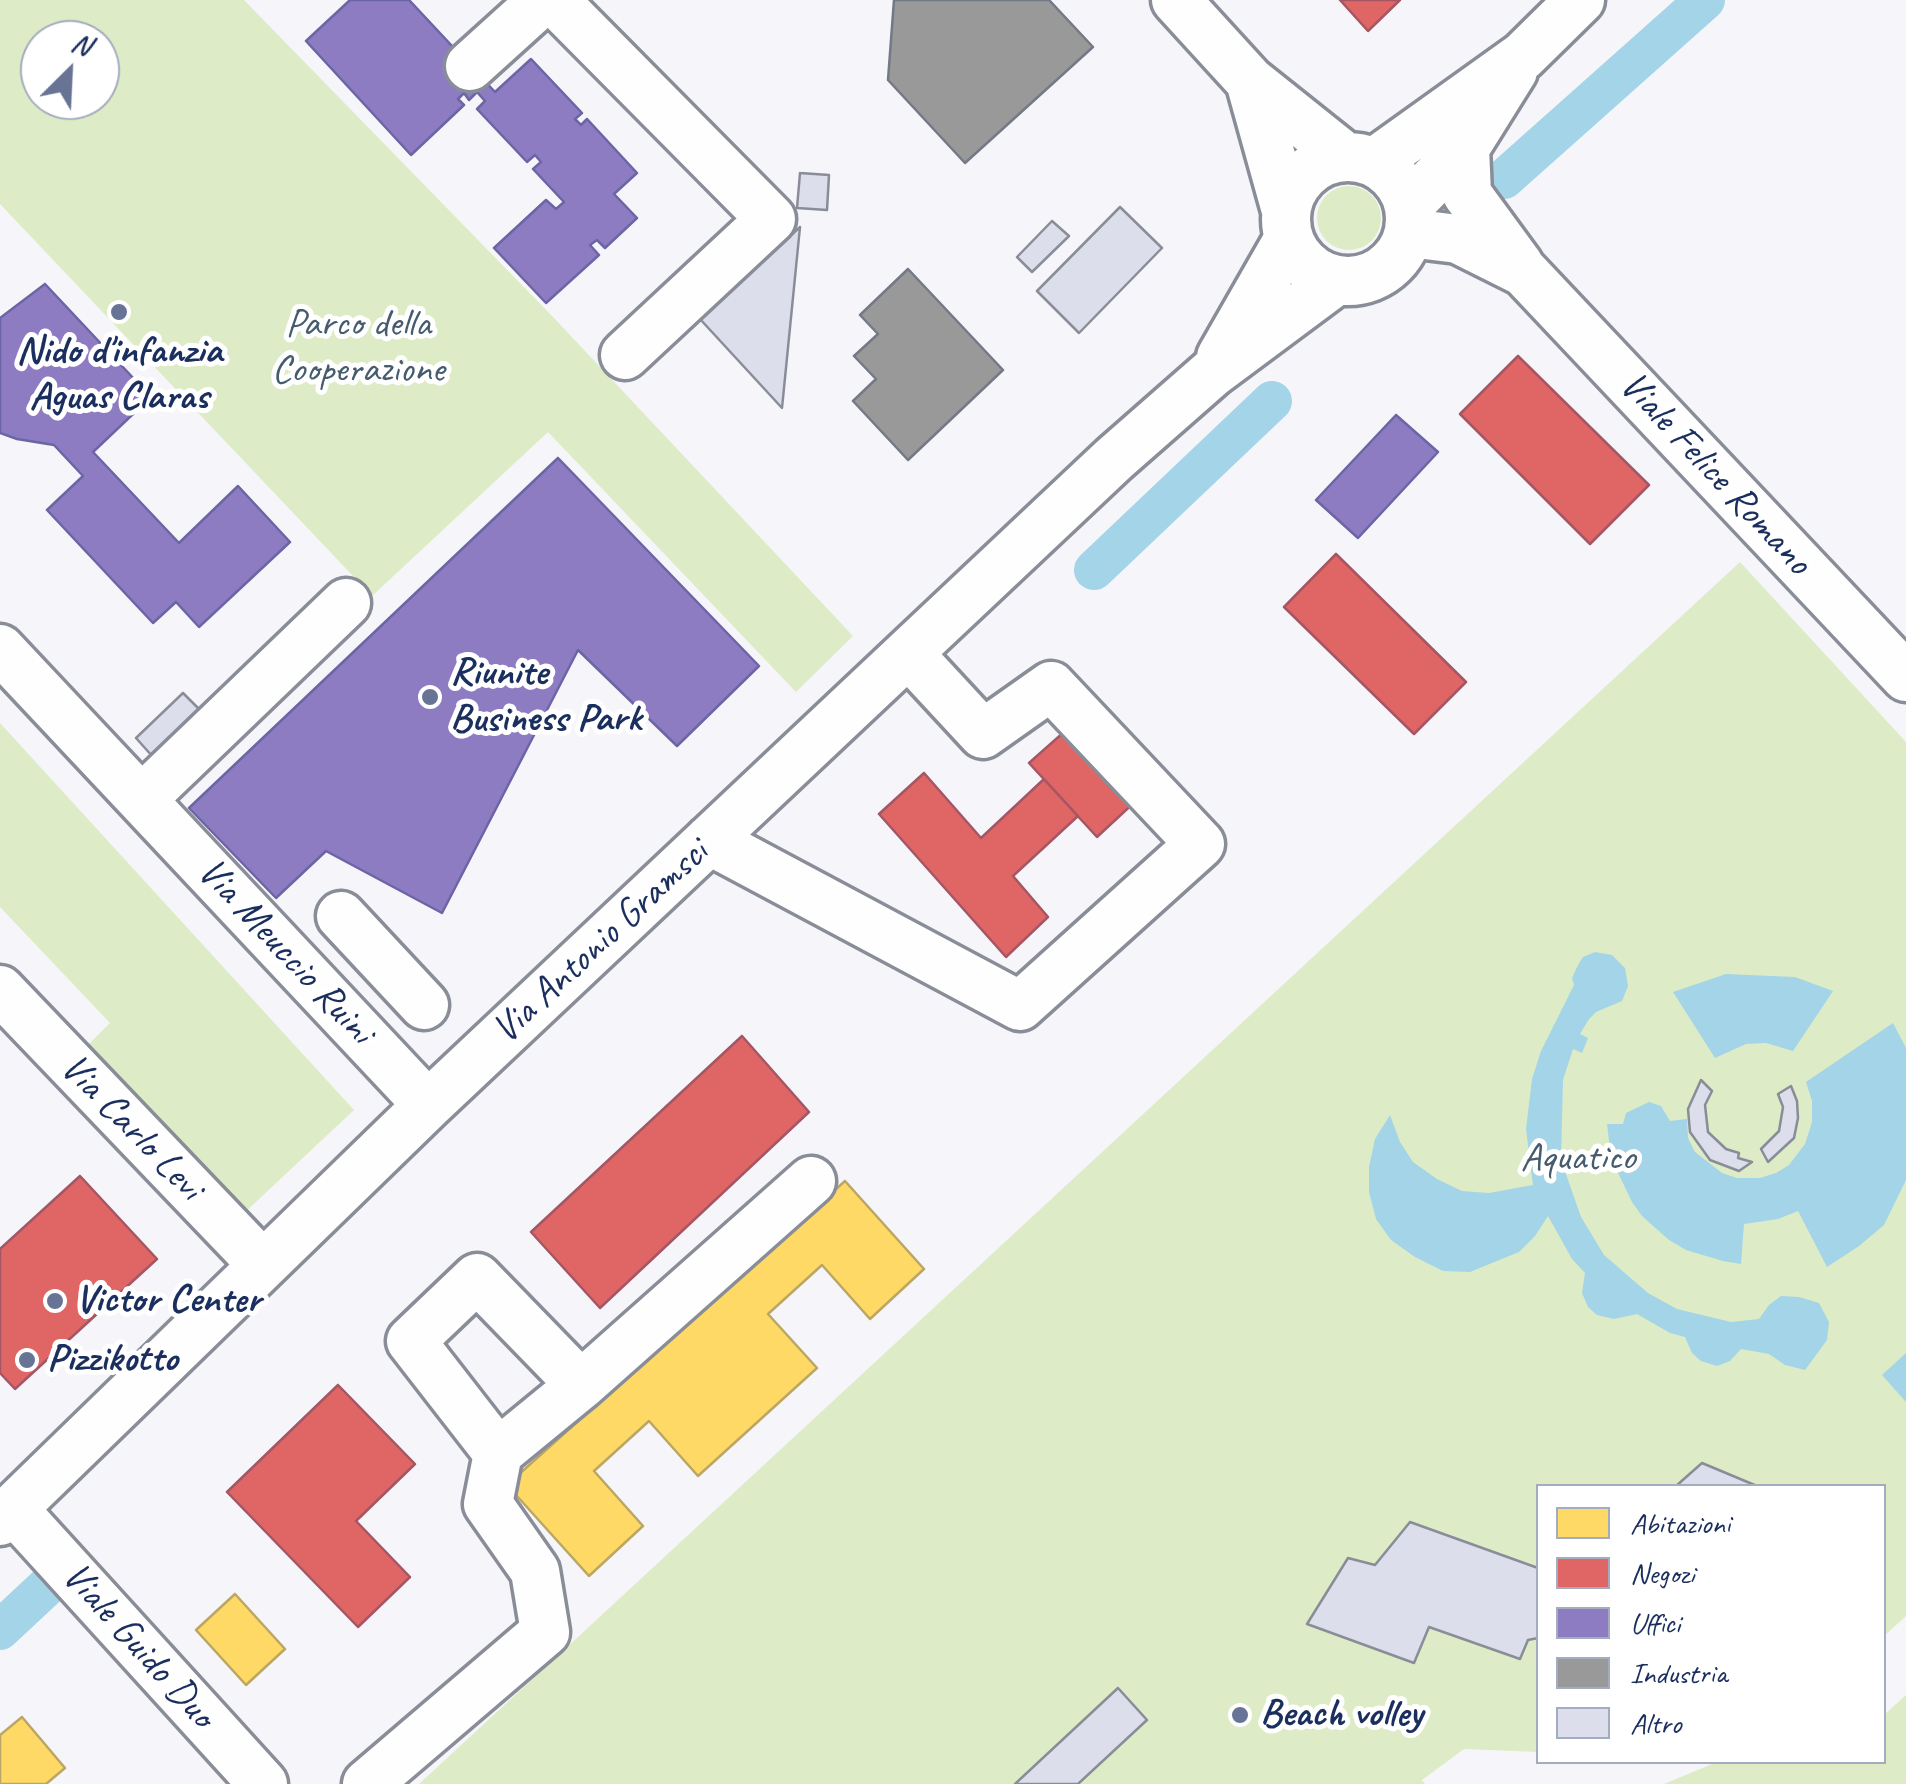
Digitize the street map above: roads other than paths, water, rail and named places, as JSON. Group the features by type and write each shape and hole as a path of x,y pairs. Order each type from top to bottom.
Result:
{"street":[{"path":"470,66 543,0"},
{"path":"554,0 772,219 625,356"},
{"path":"1176,0 1250,81 1359,159 1390,172 1402,187 1405,232"},
{"name":"Via Antonio Gramsci","path":"1212,372 1287,224 1293,188 1306,172 1324,160 1359,159 1523,56 1580,0"},
{"name":"Via Antonio Gramsci","path":"6,1515 428,1104 1114,459 1212,372 1337,280 1370,278 1465,148 1523,56"},
{"path":"1250,81 1287,224 1307,267 1337,280"},
{"path":"1465,148 1467,194 1524,272"},
{"name":"Viale Felice Romano","path":"1405,232 1458,239 1524,272 1906,676"},
{"path":"142,799 346,603"},
{"name":"Via Meuccio Ruini","path":"0,648 428,1104"},
{"path":"709,840 1020,1006 1200,844 1051,686 983,734 908,653"},
{"path":"341,916 424,1005"},
{"name":"Via Carlo Levi","path":"0,990 263,1265"},
{"path":"366,1784 545,1632 535,1572 488,1504 498,1453 581,1385 811,1181"},
{"path":"498,1453 411,1341 477,1278 581,1385"},
{"name":"Viale Guido Duo","path":"6,1515 264,1784"}],"water":[{"path":"1595,952 1612,955 1625,968 1628,986 1622,1001 1589,1019 1580,1034 1588,1038 1582,1053 1573,1049 1563,1080 1561,1160 1581,1217 1604,1255 1648,1293 1677,1309 1731,1322 1759,1319 1781,1296 1819,1303 1829,1322 1827,1340 1805,1370 1785,1365 1769,1354 1741,1349 1730,1361 1717,1366 1692,1353 1685,1337 1637,1314 1614,1319 1597,1315 1582,1293 1585,1273 1572,1259 1548,1216 1519,1252 1470,1272 1443,1271 1415,1257 1391,1240 1376,1219 1369,1192 1369,1167 1375,1139 1390,1115 1413,1162 1437,1179 1462,1191 1489,1193 1533,1185 1526,1129 1532,1079 1541,1051 1574,985 1572,978 1578,965 1583,957"},
{"path":"1726,974 1795,977 1833,991 1793,1051 1766,1043 1746,1044 1715,1058 1673,992"},
{"path":"1893,1023 1906,1048 1906,1180 1884,1225 1859,1246 1827,1267 1798,1211 1778,1219 1744,1224 1741,1264 1686,1250 1642,1216 1611,1158 1607,1124 1623,1124 1626,1113 1649,1102 1661,1106 1670,1121 1687,1119 1688,1138 1695,1152 1722,1173 1737,1178 1760,1178 1776,1173 1789,1165 1805,1144 1812,1122 1812,1101 1806,1082"},
{"path":"1906,1353 1906,1402 1882,1375"}],"waterway":[{"path":"1504,179 1705,0"},
{"path":"1094,570 1272,401"},
{"path":"0,1630 60,1574"}],"place":[{"name":"Nido d'infanzia Aguas Claras","path":"119,312"},
{"name":"Riunite Business Park","path":"430,697"},
{"name":"Victor Center","path":"55,1301"},
{"name":"Pizzikotto","path":"27,1360"},
{"name":"Beach volley","path":"1240,1715"}],"park label":[{"name":"Parco della Cooperazione","path":"358,348"},
{"name":"Aquatico","path":"1578,1159"}]}
